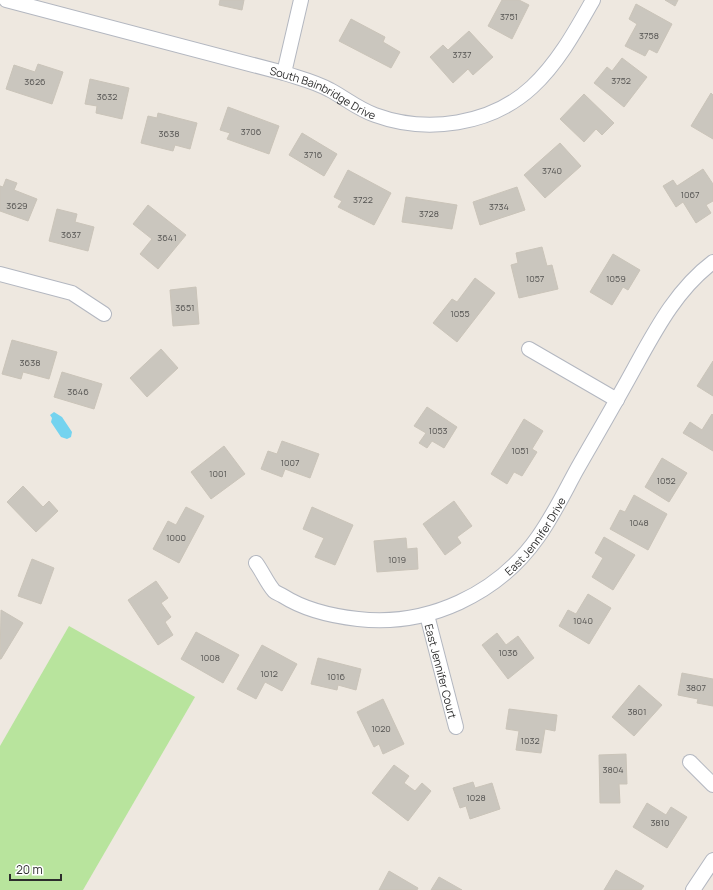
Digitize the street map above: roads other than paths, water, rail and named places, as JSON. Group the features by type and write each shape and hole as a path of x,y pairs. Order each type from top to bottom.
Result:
{"street":[{"name":"South Bainbridge Drive","path":"6,0 284,73 328,89 353,105 377,116 407,123 426,125 462,122 480,117 499,110 532,87 553,64 593,0"},
{"path":"284,73 301,0"},
{"name":"East Jennifer Drive","path":"256,563 274,591 302,606 339,617 372,620 402,619 427,614 450,606 484,589 513,567 539,536 647,345 674,302 689,283 713,262"},
{"path":"0,274 72,293 104,314"},
{"path":"529,349 617,400"},
{"name":"East Jennifer Court","path":"427,614 456,727"},
{"path":"690,762 713,785"},
{"path":"693,890 713,860"}],"water":[{"path":"54,412 62,417 72,432 71,437 67,439 61,437 51,422 52,418 50,415"}]}
